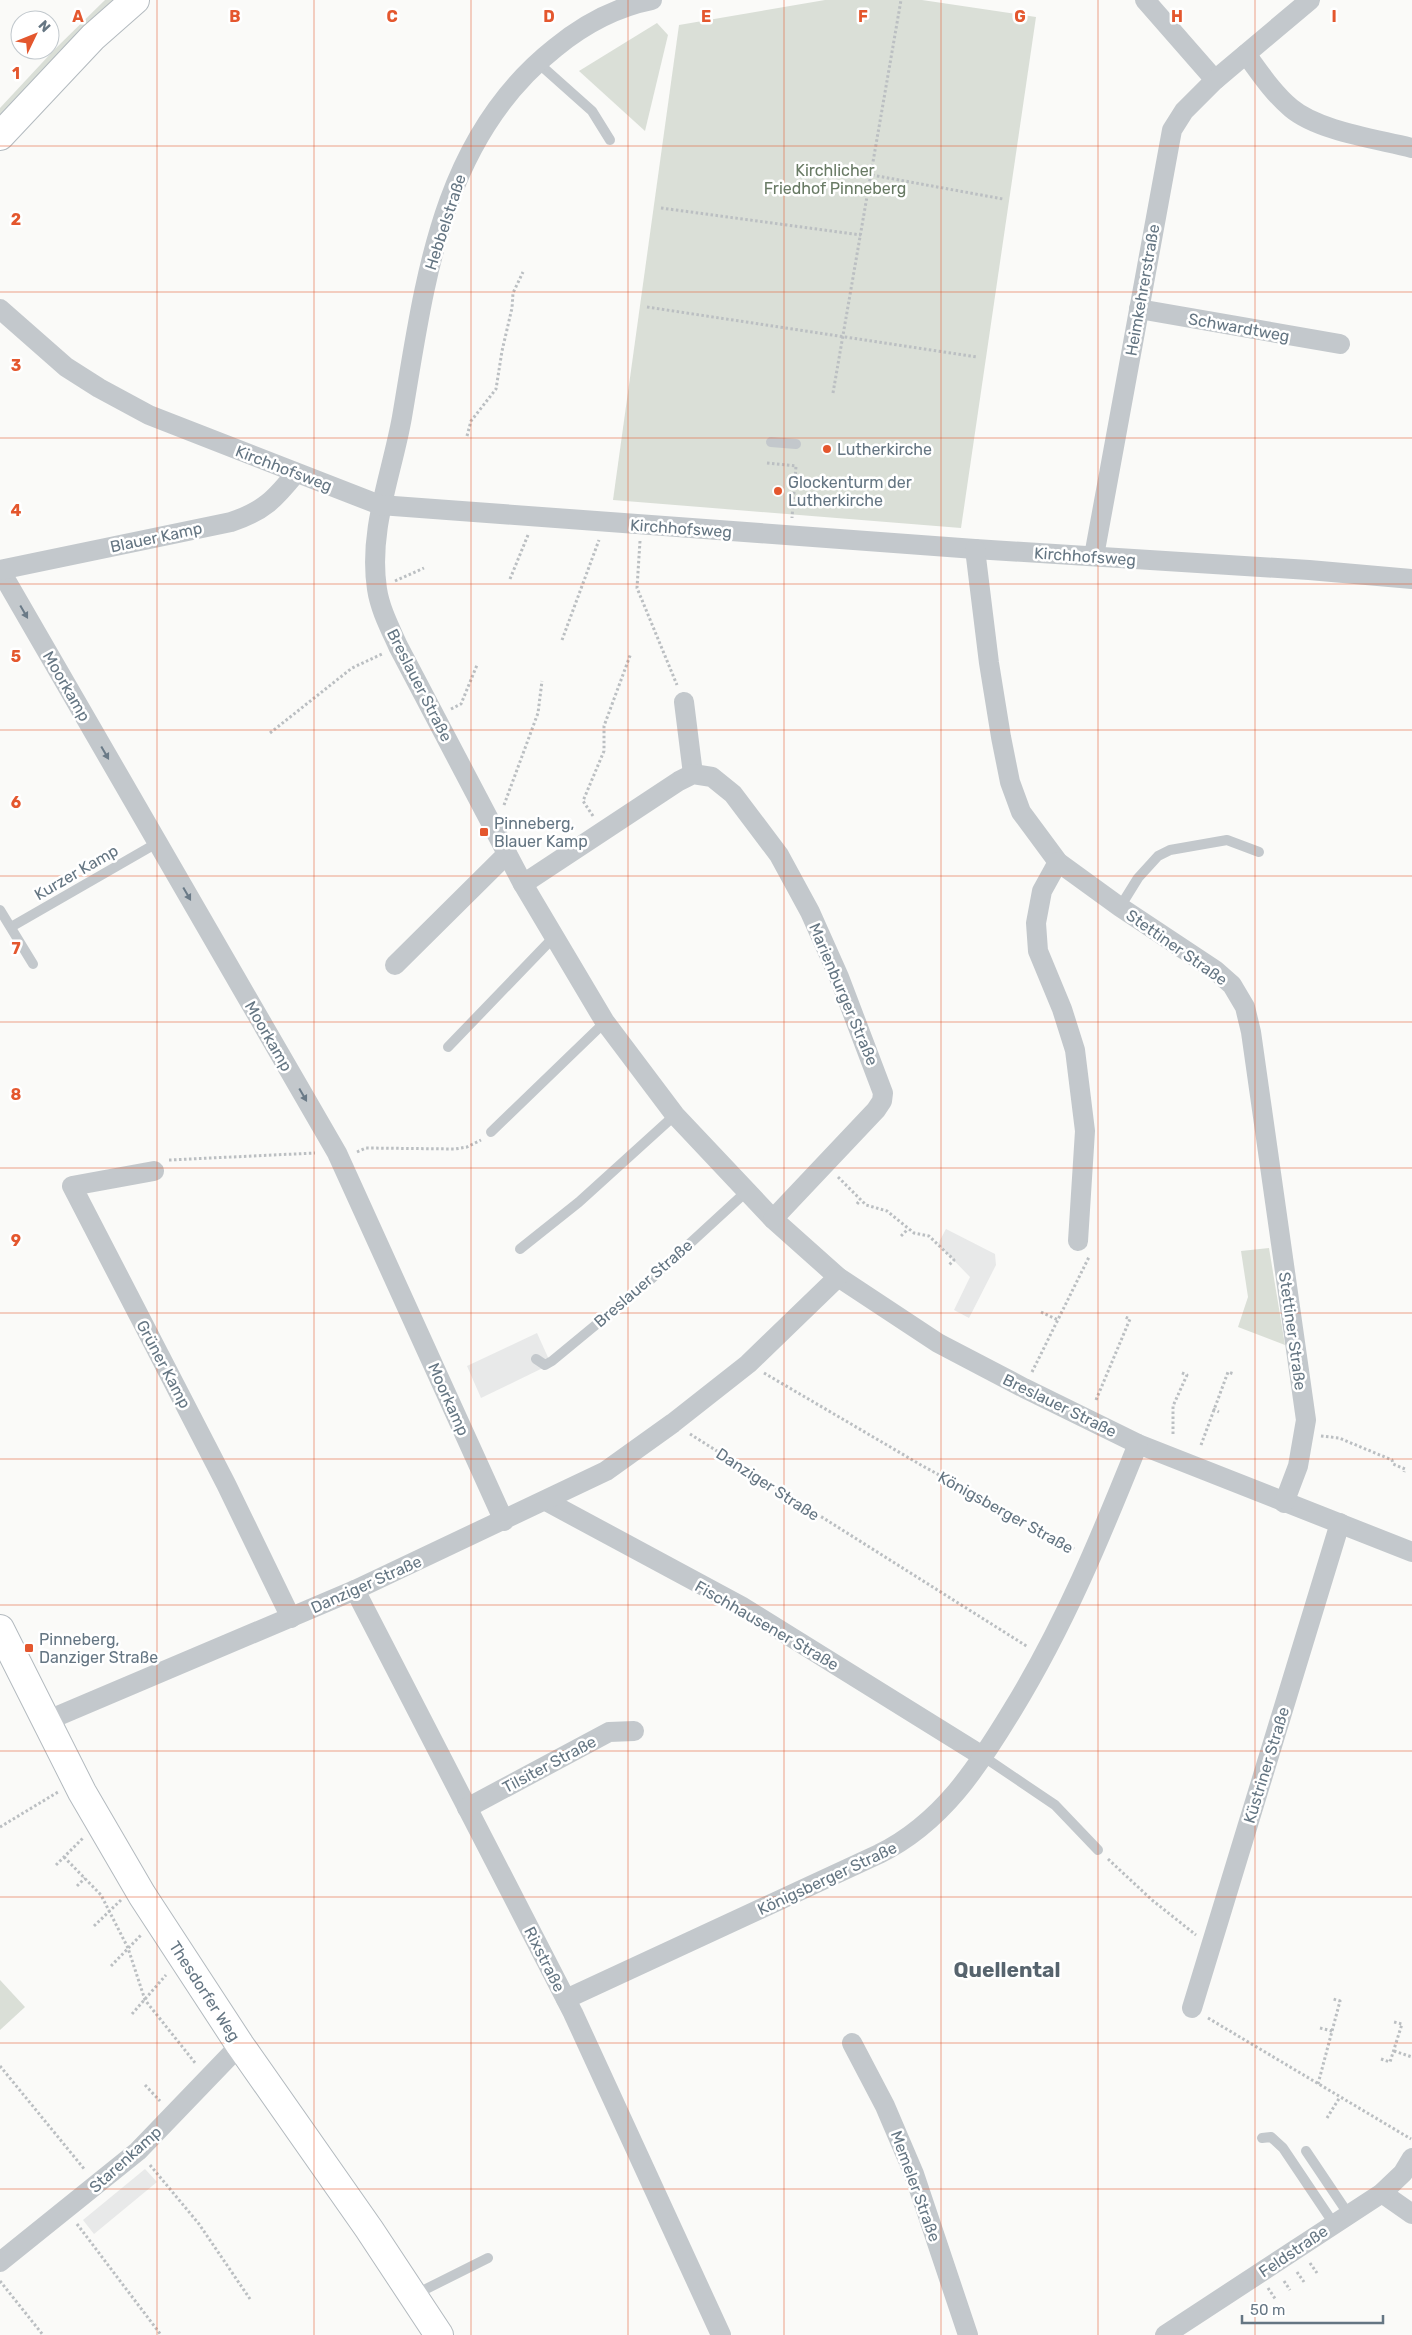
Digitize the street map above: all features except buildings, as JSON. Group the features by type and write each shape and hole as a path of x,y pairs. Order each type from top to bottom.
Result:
{"street":[{"path":"0,136 93,37 135,0"},
{"name":"Hebbelstraße","path":"380,505 400,428 424,290 438,234 456,181 478,136 513,86 537,62 569,36 630,4 652,0"},
{"path":"1145,0 1215,80"},
{"name":"Heimkehrerstraße","path":"1094,556 1172,130 1184,110 1215,80 1310,0"},
{"path":"1246,54 1269,85 1292,109 1320,124 1412,148"},
{"name":"Schwardtweg","path":"1139,309 1340,344"},
{"name":"Kirchhofsweg","path":"0,310 66,366 100,388 149,415 380,505 641,526 1309,570 1412,579"},
{"name":"Blauer Kamp","path":"0,570 231,522 264,508 276,498 296,473"},
{"name":"Breslauer Straße","path":"380,505 376,550 377,589 388,623 398,646 523,884 553,938 605,1022 675,1115 773,1219 838,1278 938,1343 1024,1388 1138,1444 1412,1552"},
{"name":"Stettiner Straße","path":"975,549 989,663 1010,782 1021,812 1058,862 1120,907 1214,970 1232,985 1245,1007 1251,1032 1306,1420 1298,1466 1284,1503"},
{"name":"Moorkamp","path":"0,570 339,1156 504,1521"},
{"path":"523,884 678,780 692,774 684,702"},
{"name":"Marienburger Straße","path":"692,774 712,778 733,794 779,855 810,912 828,953 881,1083 883,1093 882,1101 876,1110 773,1219"},
{"path":"396,965 507,854"},
{"path":"1058,862 1042,891 1036,922 1038,951 1062,1009 1075,1050 1086,1131 1078,1241"},
{"name":"Grüner Kamp","path":"154,1171 72,1186 209,1450 291,1618"},
{"name":"Danziger Straße","path":"46,1722 355,1590 606,1471 673,1423 748,1364 838,1278"},
{"name":"Königsberger Straße","path":"566,1999 902,1843 943,1809 984,1757 1044,1657 1092,1559 1138,1444"},
{"name":"Fischhausener Straße","path":"546,1501 741,1606 984,1757"},
{"name":"Küstriner Straße","path":"1192,2008 1340,1523"},
{"name":"Rixstraße","path":"355,1590 566,1999 721,2335"},
{"name":"Thesdorfer Weg","path":"0,1629 82,1792 137,1886 240,2045 369,2229 439,2335"},
{"name":"Tilsiter Straße","path":"467,1808 609,1732 634,1732"},
{"name":"Memeler Straße","path":"852,2043 885,2106 914,2174 968,2335"},
{"name":"Starenkamp","path":"0,2262 138,2151 240,2045"},
{"name":"Feldstraße","path":"1166,2335 1382,2193 1403,2173 1412,2158"},
{"path":"1382,2193 1412,2214"}],"lane":[{"path":"537,62 592,111 610,140"},
{"path":"771,442 796,444"},
{"path":"1120,907 1138,878 1158,856 1170,850 1226,840 1259,852"},
{"name":"Kurzer Kamp","path":"11,927 157,843"},
{"path":"0,910 32,964"},
{"path":"448,1047 553,938"},
{"path":"491,1132 605,1022"},
{"path":"520,1249 579,1202 675,1115"},
{"name":"Breslauer Straße","path":"536,1360 545,1365 552,1361 649,1281 746,1191"},
{"path":"984,1757 1055,1805 1098,1850"},
{"path":"1262,2138 1271,2137 1283,2148 1341,2219"},
{"path":"1306,2151 1341,2219"},
{"path":"413,2295 488,2258"}],"path":[{"path":"833,393 862,236 901,0"},
{"path":"872,175 1003,199"},
{"path":"661,208 862,236"},
{"path":"467,436 471,421 496,389 512,308 513,293 523,272"},
{"path":"647,307 976,357"},
{"path":"768,463 796,466 791,536"},
{"path":"510,578 536,517"},
{"path":"562,640 606,523"},
{"path":"641,526 637,588 684,702"},
{"path":"377,589 424,568"},
{"path":"270,733 352,668 398,646"},
{"path":"602,831 583,801 604,751 604,726 630,653"},
{"path":"436,717 461,704 477,664"},
{"path":"486,815 506,804 538,713 542,681"},
{"path":"186,1159 339,1156 366,1148 467,1147 478,1142 491,1132"},
{"path":"825,1164 860,1200 873,1208 887,1211 907,1230 934,1239 954,1260 949,1265"},
{"path":"857,1204 860,1200"},
{"path":"901,1236 907,1230"},
{"path":"1024,1388 1090,1256 1078,1241"},
{"path":"1041,1312 1058,1320"},
{"path":"1096,1400 1130,1319 1124,1317"},
{"path":"1108,1356 1113,1358"},
{"name":"Königsberger Straße","path":"748,1364 921,1465 1092,1559"},
{"path":"1173,1434 1173,1406 1186,1375 1180,1372"},
{"path":"1201,1445 1228,1372 1234,1374"},
{"path":"1213,1410 1219,1412"},
{"name":"Danziger Straße","path":"673,1423 863,1545 1044,1657"},
{"path":"1303,1433 1339,1438 1392,1460 1393,1464 1405,1469 1404,1472"},
{"path":"0,1827 64,1789"},
{"path":"56,1865 90,1832"},
{"path":"1098,1850 1152,1900 1210,1946"},
{"path":"64,1857 101,1895 128,1948 145,2000 196,2064"},
{"path":"77,1886 85,1878"},
{"path":"94,1926 124,1897"},
{"path":"110,1966 148,1928"},
{"path":"132,2014 168,1973"},
{"path":"1318,2084 1340,2001 1333,1999"},
{"path":"1192,2008 1412,2139"},
{"path":"1381,2059 1390,2062 1394,2051 1402,2024 1394,2022"},
{"path":"1320,2028 1332,2031"},
{"path":"1394,2051 1412,2057"},
{"path":"0,2066 96,2186"},
{"path":"145,2085 160,2101"},
{"path":"1327,2118 1340,2097"},
{"path":"138,2151 199,2224 250,2299"},
{"path":"66,2210 161,2335"},
{"path":"0,2281 43,2335"}],"shaded area":[{"path":"946,1229 995,1254 996,1265 969,1318 954,1310 970,1277 938,1244"},
{"path":"537,1333 551,1364 481,1398 467,1366"},
{"path":"145,2169 157,2182 94,2234 83,2220"}],"green space":[{"path":"105,0 118,0 60,60 60,44"},
{"name":"Kirchlicher Friedhof Pinneberg","path":"825,0 922,0 1036,17 961,528 613,500 679,25"},
{"path":"657,23 668,35 645,131 579,71"},
{"path":"45,60 60,60 0,122 0,108"},
{"path":"1269,1248 1285,1345 1238,1327 1248,1297 1241,1251"},
{"path":"0,1980 25,2007 0,2030"}],"place":[{"name":"Lutherkirche","path":"827,449"},
{"name":"Glockenturm der Lutherkirche","path":"778,491"},
{"name":"Pinneberg, Blauer Kamp","path":"484,832"},
{"name":"Pinneberg, Danziger Straße","path":"29,1648"}],"district":[{"name":"Quellental","path":"1007,1970"}]}
